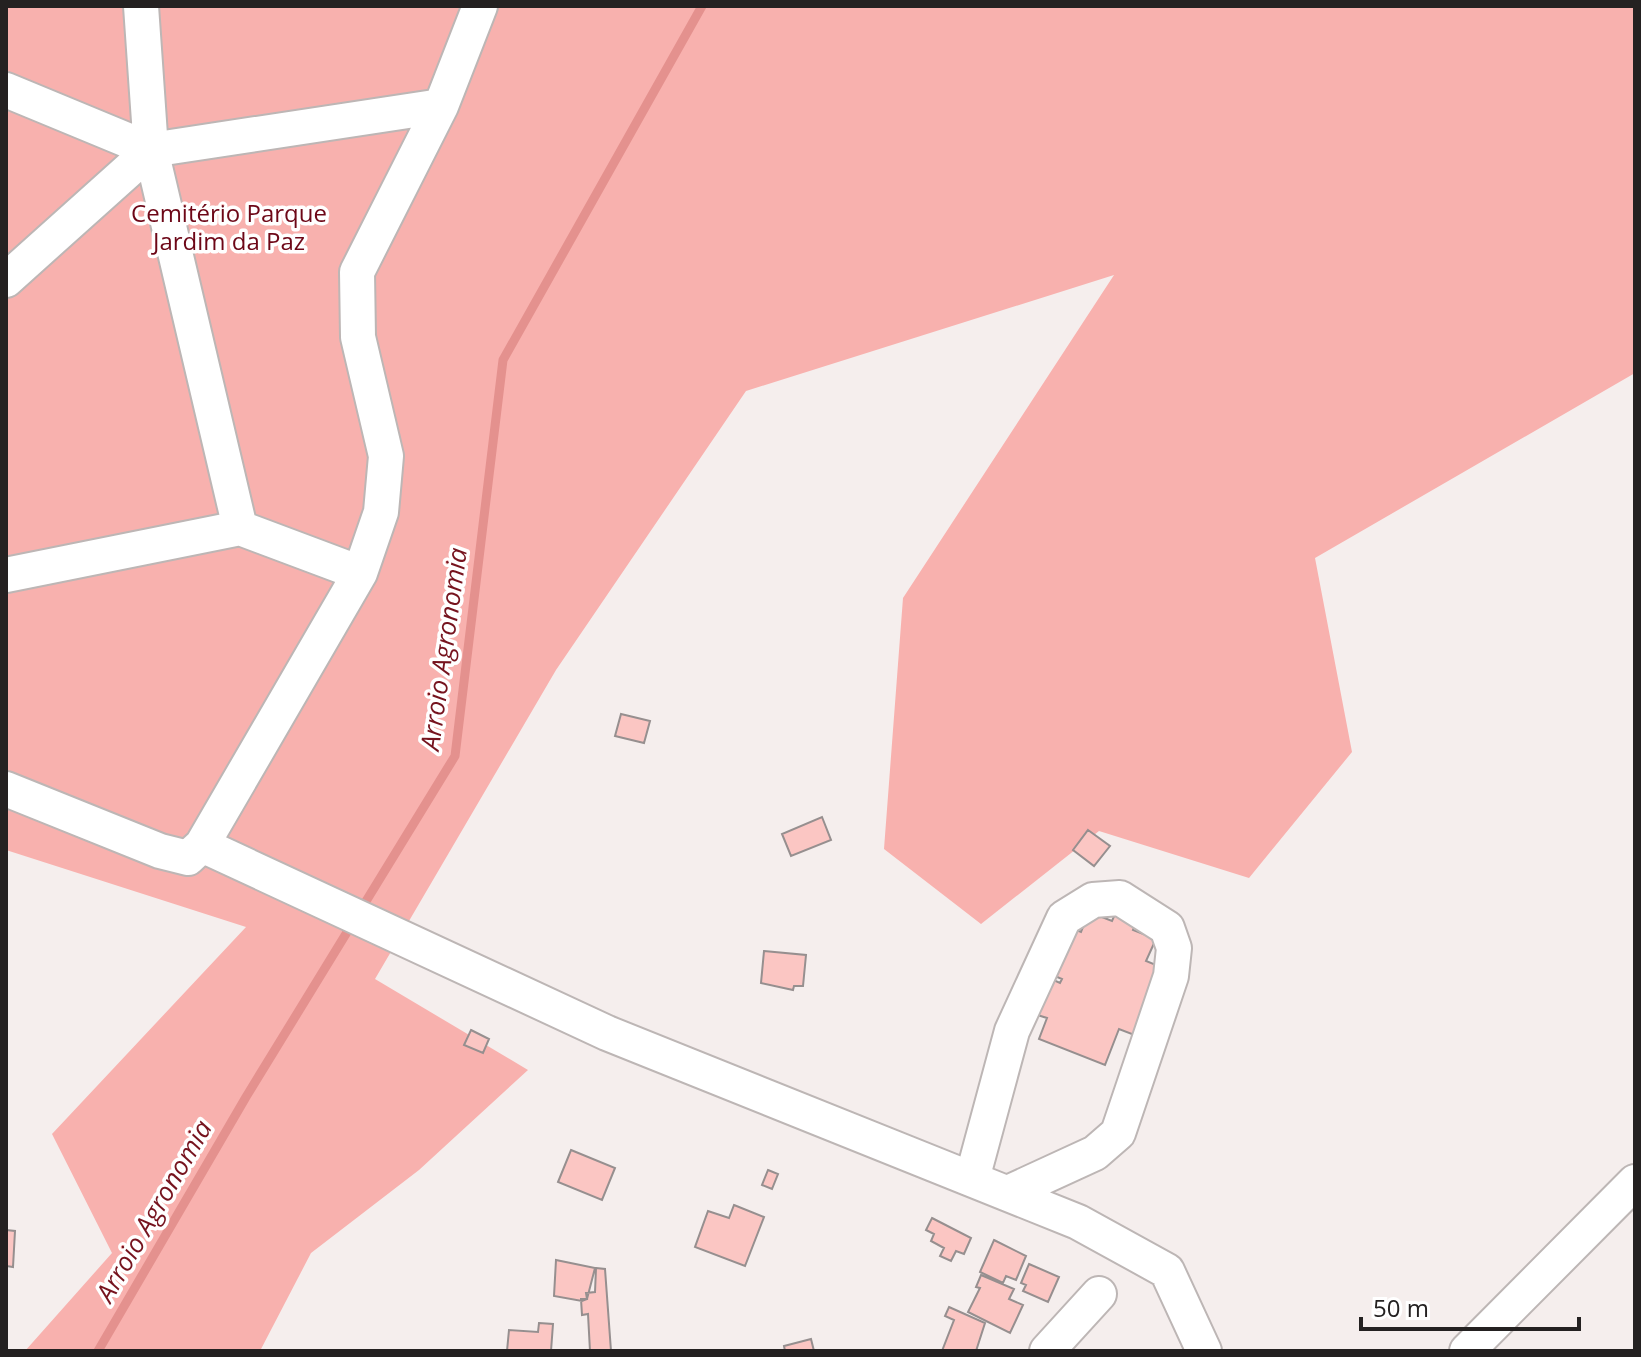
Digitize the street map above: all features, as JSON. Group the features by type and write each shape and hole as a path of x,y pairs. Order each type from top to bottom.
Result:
{"street":[{"path":"141,6 151,150 240,528"},
{"path":"6,789 160,851 188,858 202,845 360,573 381,512 386,456 358,337 357,272 441,106 480,6"},
{"path":"6,90 151,150 441,106"},
{"path":"6,280 151,150"},
{"path":"6,575 240,528 360,573"},
{"path":"202,845 607,1033 1078,1222 1167,1271 1204,1351"},
{"path":"972,1179 1012,1031 1064,918 1093,900 1120,898 1167,928 1174,948 1171,976 1118,1133 1095,1153 1008,1193"},
{"path":"1467,1351 1635,1182"},
{"path":"1047,1351 1099,1294"}],"green space":[{"name":"Cemitério Parque Jardim da Paz","path":"6,6 1635,6 1635,373 1315,558 1352,752 1249,878 1099,831 981,924 884,849 903,598 1114,275 746,391 556,670 375,979 528,1070 419,1170 311,1253 260,1351 25,1351 112,1253 52,1134 246,927 6,850"}],"building":[{"path":"621,714 650,721 644,743 615,736"},
{"path":"822,817 831,840 791,856 782,834"},
{"path":"1088,830 1110,846 1094,866 1073,850"},
{"path":"1089,912 1112,921 1116,912 1137,920 1133,930 1156,939 1146,961 1161,967 1137,1036 1119,1029 1105,1065 1039,1039 1047,1018 1034,1014 1049,978 1060,983 1062,979 1050,974 1069,927 1081,932"},
{"path":"764,951 806,955 803,986 794,986 793,990 761,983"},
{"path":"471,1030 489,1039 483,1053 464,1045"},
{"path":"571,1150 615,1168 602,1200 558,1182"},
{"path":"768,1170 778,1174 772,1189 762,1185"},
{"path":"734,1205 764,1217 745,1266 695,1247 708,1211 729,1218"},
{"path":"932,1218 971,1238 964,1254 956,1251 951,1261 940,1256 944,1248 931,1241 934,1234 926,1230"},
{"path":"6,1230 15,1231 13,1267 6,1266"},
{"path":"994,1240 1026,1256 1016,1280 1006,1276 1003,1283 980,1272"},
{"path":"556,1260 595,1268 587,1299 582,1301 554,1296"},
{"path":"1029,1264 1059,1277 1048,1302 1023,1291 1026,1285 1021,1283"},
{"path":"596,1268 605,1269 611,1351 590,1351 588,1314 582,1315 581,1299 587,1299 586,1293 595,1292"},
{"path":"981,1275 1014,1289 1009,1299 1023,1305 1010,1333 968,1312 980,1288 976,1287"},
{"path":"949,1307 985,1323 976,1351 942,1351 954,1320 945,1316"},
{"path":"539,1323 553,1324 551,1351 507,1351 509,1330 538,1332"},
{"path":"811,1339 814,1351 785,1351 784,1346"}],"waterway":[{"name":"Arroio Agronomia","path":"98,1351 246,1097 455,756 503,360 702,6"}]}
